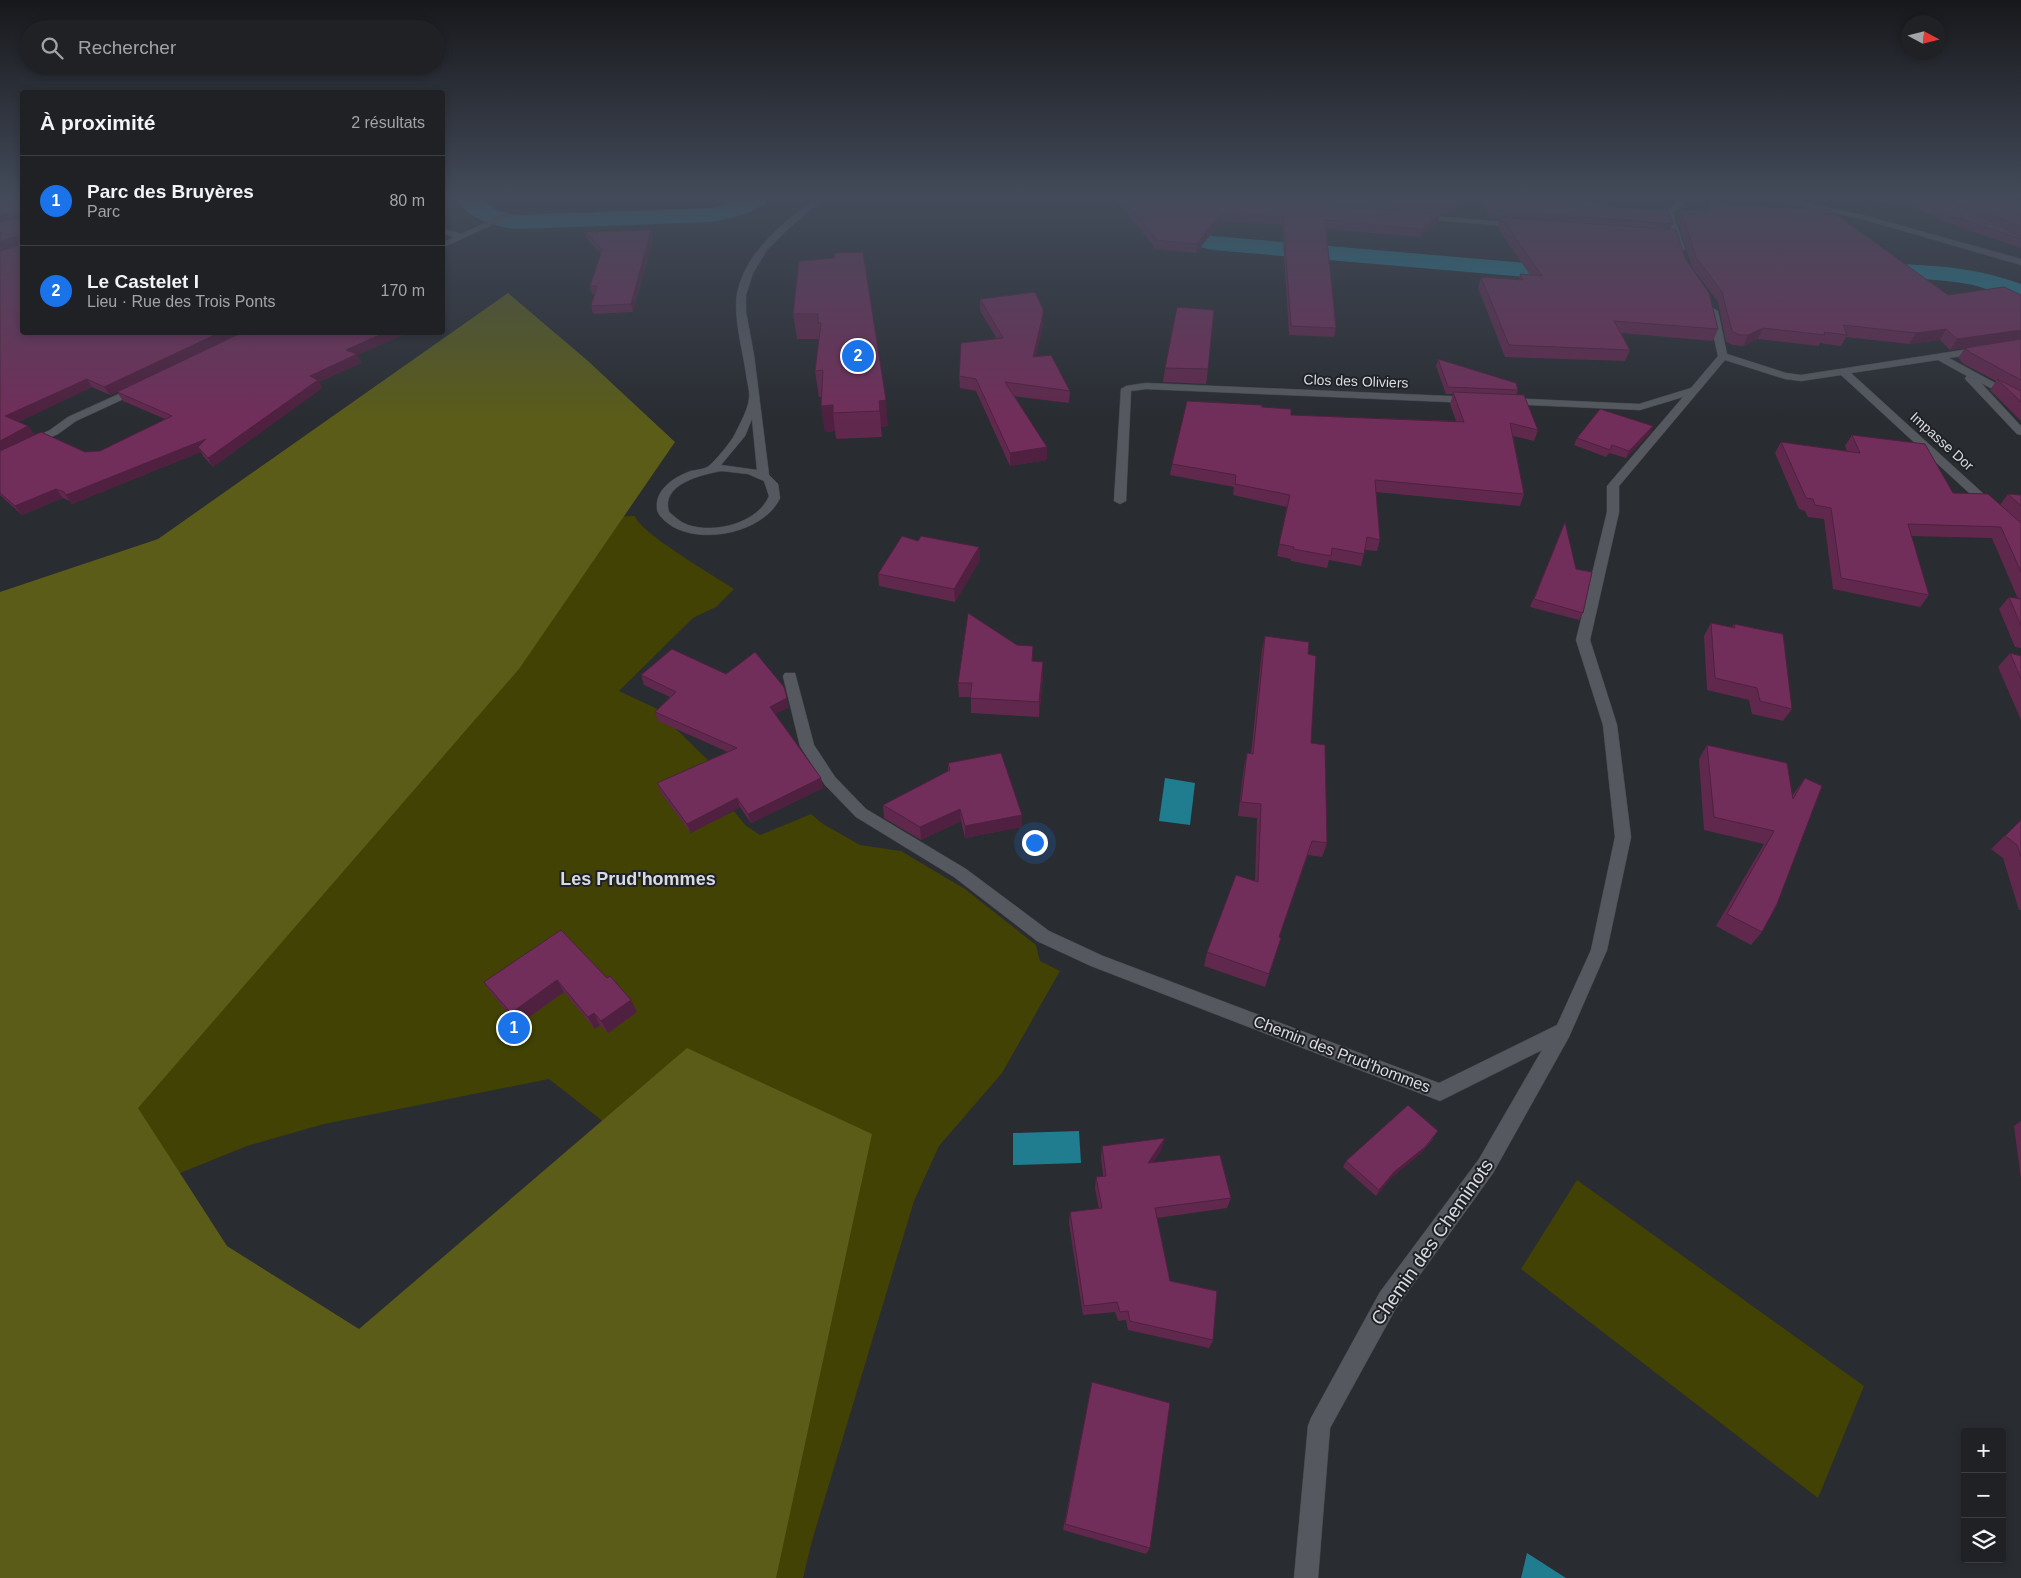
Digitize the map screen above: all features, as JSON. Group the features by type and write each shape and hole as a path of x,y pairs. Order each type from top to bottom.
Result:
{"street":[{"path":"749,273 743,284 741,295 742,317 749,355 753,401 764,476"},
{"path":"1711,303 1723,356"},
{"path":"1723,356 1785,376 1800,378 2021,344"},
{"path":"1563,1031 1599,950 1623,837 1610,725 1583,640 1613,512 1613,486 1723,356"},
{"path":"1939,357 2021,401"},
{"path":"1960,368 2021,432"},
{"name":"Impasse Dor","path":"1843,371 2021,534"},
{"path":"0,458 54,432 72,419 152,382"},
{"name":"Clos des Oliviers","path":"1120,501 1126,389 1146,386 1640,407 1694,390"},
{"path":"712,469 740,436 753,401"},
{"path":"712,469 745,469 764,476 772,484 775,496 768,509 756,519 736,527 717,531 691,529 674,523 665,514 662,507 665,495 677,482 712,469"},
{"name":"Chemin des Prud'hommes","path":"790,676 807,746 830,781 861,813 960,873 1043,936 1067,949 1440,1092 1563,1031"},
{"name":"Chemin des Cheminots","path":"1306,1578 1319,1426 1388,1300 1486,1166 1563,1031"}],"shaded area":[{"path":"508,293 588,361 675,442 519,669 138,1108 227,1246 359,1329 687,1048 872,1134 776,1578 0,1578 0,592 158,539"},
{"path":"635,516 650,533 734,589 716,607 693,618 619,691 666,713 676,729 709,761 690,833 734,811 745,825 760,835 811,814 823,824 860,845 901,851 965,889 1036,945 1040,961 1060,971 1002,1073 939,1146 914,1201 812,1541 803,1578 543,1578 628,1141 549,1079 324,1124 247,1146 0,1246 483,521"},
{"path":"1577,1180 1864,1386 1818,1498 1521,1269"}],"water":[{"path":"1165,778 1195,783 1190,825 1159,821"},
{"path":"1079,1131 1081,1163 1013,1165 1013,1133"},
{"path":"1527,1553 1566,1578 1521,1578"}],"building":[{"path":"0,273 20,273 20,335 215,335 104,387 87,379 5,416 28,426 0,441"},
{"path":"594,273 639,273 631,304 591,306 597,286 590,286"},
{"path":"798,273 866,273 886,400 879,401 880,411 833,413 833,405 821,406 823,370 815,371 821,323 818,323 818,314 793,314"},
{"path":"1287,273 1330,273 1336,328 1291,326"},
{"path":"1540,273 1695,273 1709,293 1718,329 1614,321 1630,350 1509,345 1481,277 1523,280 1520,274 1542,276"},
{"path":"1708,273 1917,273 1948,295 2004,287 2021,295 2021,330 1957,339 1946,329 1916,333 1843,325 1847,335 1824,332 1825,335 1763,328 1748,335 1739,335 1732,331 1722,292"},
{"path":"1035,292 1043,309 1043,314 1033,357 1051,355 1070,391 1005,382 1047,447 1010,453 976,379 959,376 961,343 1003,338 980,299"},
{"path":"1177,307 1214,310 1208,369 1165,368"},
{"path":"237,335 379,335 346,350 357,354 310,376 318,380 208,458 198,447 206,439 66,495 64,492 56,489 15,506 0,493 0,451 41,432 85,452 100,451 172,416 117,392"},
{"path":"2021,339 2021,380 1965,348"},
{"path":"1438,359 1516,383 1518,390 1448,387"},
{"path":"1997,379 2021,391 2021,402"},
{"path":"1453,392 1524,395 1538,430 1510,423 1524,494 1375,480 1380,540 1367,537 1364,554 1332,548 1331,556 1293,549 1294,547 1279,544 1290,495 1235,484 1236,475 1172,464 1187,401 1262,405 1262,407 1291,409 1291,415 1464,422"},
{"path":"1600,409 1653,426 1629,451 1612,445 1610,450 1577,438"},
{"path":"1852,435 1925,444 1953,493 1988,494 2021,523 2021,572 2001,527 1908,524 1929,595 1841,578 1831,508 1815,505 1813,499 1806,498 1781,442 1860,453"},
{"path":"2008,494 2021,495 2021,506"},
{"path":"1565,522 1576,569 1592,572 1583,613 1534,599"},
{"path":"902,536 918,541 921,536 979,547 954,589 878,574"},
{"path":"2009,597 2021,599 2021,626"},
{"path":"968,613 1017,645 1033,646 1032,661 1043,662 1039,702 970,698 972,683 958,683"},
{"path":"1711,623 1735,628 1734,624 1783,634 1792,709 1760,701 1757,688 1715,678"},
{"path":"1265,636 1309,642 1308,654 1316,656 1311,743 1325,745 1327,843 1312,841 1279,937 1281,938 1269,974 1207,952 1236,875 1258,882 1261,804 1241,802 1247,753 1253,754"},
{"path":"672,649 726,674 755,652 784,687 787,698 770,707 821,778 748,814 737,798 687,824 657,783 737,748 655,712 676,692 641,675"},
{"path":"2010,653 2021,656 2021,679"},
{"path":"1707,745 1787,763 1793,799 1805,778 1822,786 1777,904 1762,932 1727,914 1774,831 1714,817"},
{"path":"1001,753 1022,815 965,826 960,809 920,827 883,805 950,770 948,763"},
{"path":"2021,820 2021,857 2017,845 2005,836"},
{"path":"561,930 607,978 610,976 631,1000 601,1021 594,1013 588,1017 557,980 511,1013 484,982"},
{"path":"1408,1105 1438,1131 1425,1147 1394,1172 1379,1190 1346,1161"},
{"path":"1165,1138 1148,1163 1220,1155 1231,1198 1155,1208 1170,1281 1217,1291 1213,1340 1130,1321 1128,1311 1120,1312 1117,1302 1084,1306 1070,1212 1102,1208 1096,1177 1106,1176 1102,1146"},
{"path":"1092,1382 1170,1403 1150,1548 1065,1524"}],"waterway":[{"path":"1933,273 1979,279 2021,293"}],"place":[{"name":"Le Castelet I","path":"858,356"},
{"name":"Parc des Bruyères","path":"514,1028"}],"district":[{"name":"Les Prud'hommes","path":"638,879"}]}
